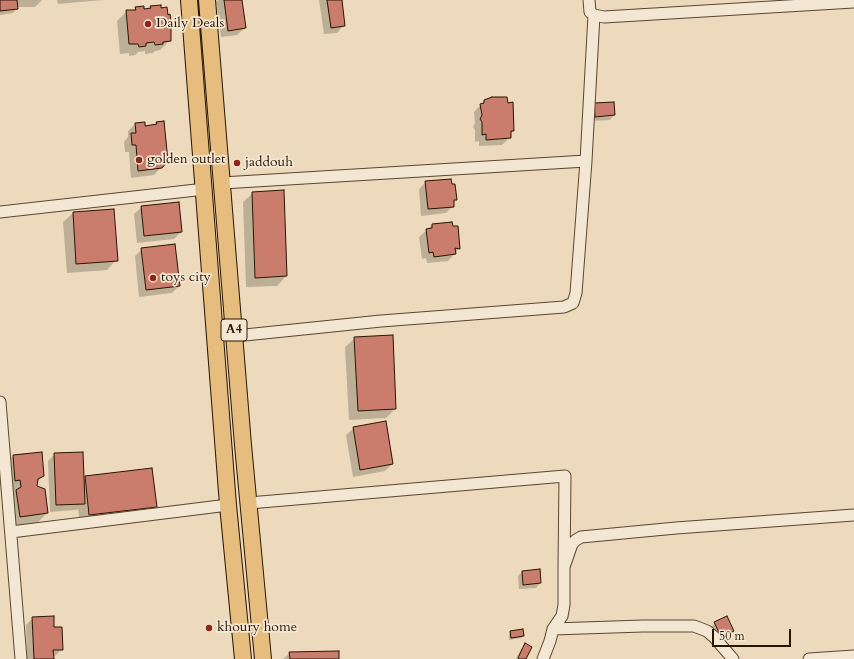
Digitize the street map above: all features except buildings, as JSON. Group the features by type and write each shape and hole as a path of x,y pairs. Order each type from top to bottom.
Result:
{"highway":[{"name":"A4","path":"189,0 205,189 228,505 243,659"},
{"name":"A4","path":"207,0 248,503 263,659"}],"street":[{"path":"589,0 590,12 594,15 604,17 854,2"},
{"path":"235,336 381,321 569,306 573,303 576,293 586,162 594,15"},
{"path":"222,183 586,162"},
{"path":"0,212 205,189"},
{"path":"0,402 3,499 11,532 21,659"},
{"path":"248,503 565,476 564,605 562,616 554,629 543,659"},
{"path":"11,532 228,505"},
{"path":"564,567 572,544 576,540 589,535 854,515"},
{"path":"554,629 694,626 707,631 733,659"},
{"path":"809,659 854,656"}],"place":[{"name":"Daily Deals","path":"148,24"},
{"name":"golden outlet","path":"139,160"},
{"name":"jaddouh","path":"237,163"},
{"name":"toys city","path":"153,278"},
{"name":"khoury home","path":"209,628"}]}
